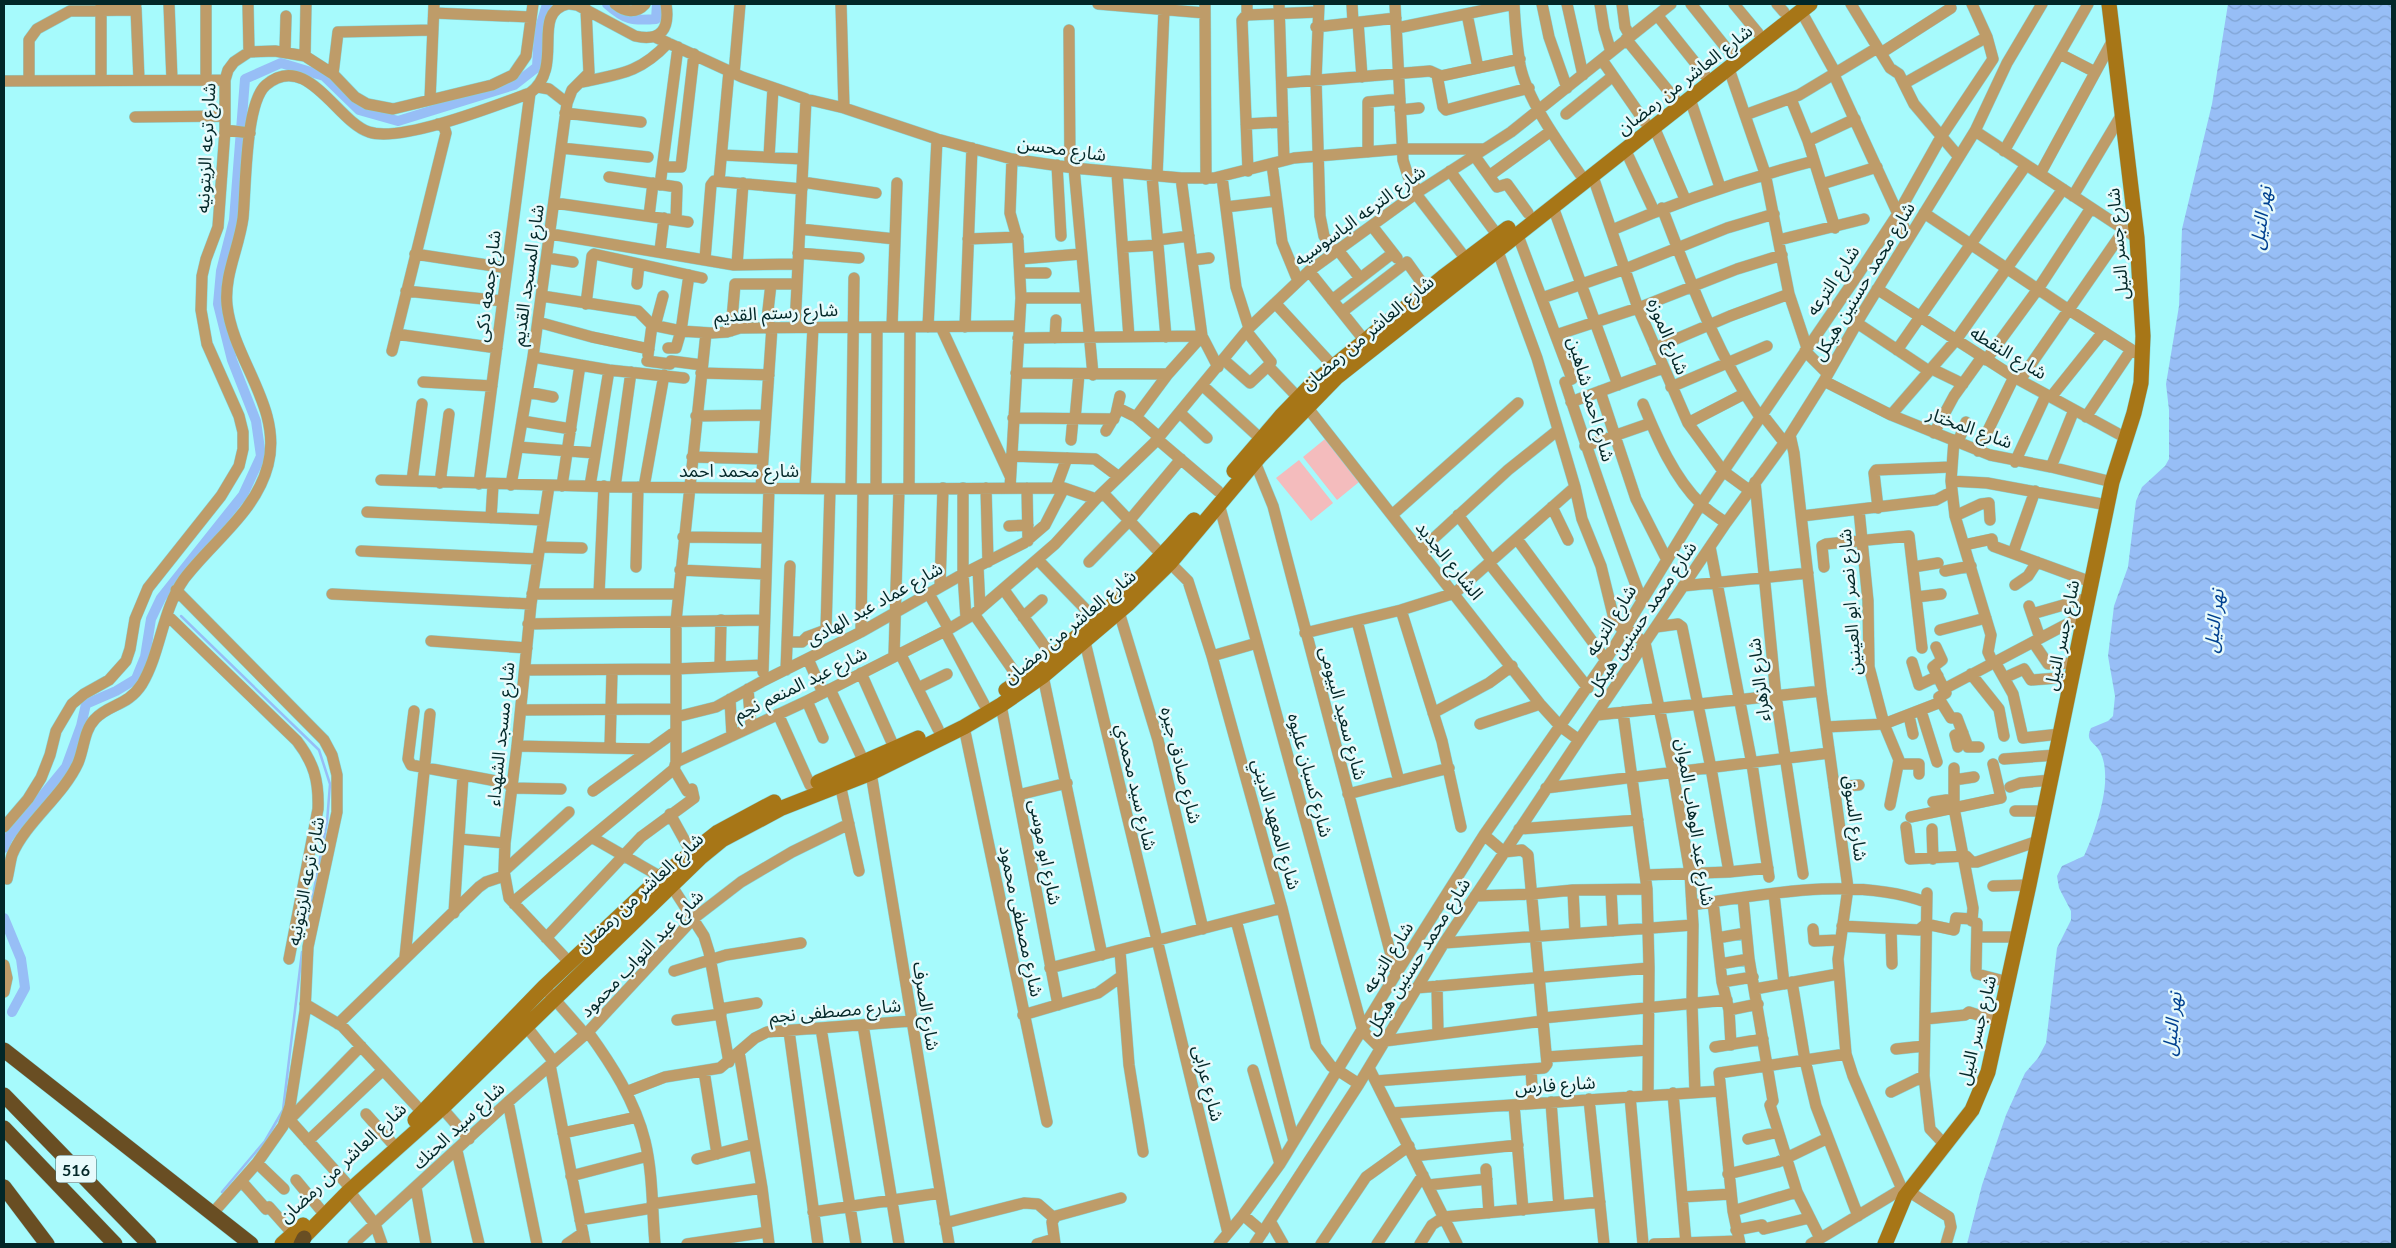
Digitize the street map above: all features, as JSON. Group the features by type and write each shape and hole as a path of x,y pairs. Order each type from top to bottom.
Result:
{"highway":[{"path":"4,1050 252,1244"},
{"name":"516","path":"4,1095 149,1244"},
{"name":"516","path":"4,1128 115,1244"},
{"path":"4,1187 47,1244"}],"main road":[{"name":"شارع جسر النيل","path":"1885,1244 1905,1192 1946,1146 1972,1110 1988,1072 2045,811 2112,482 2137,398 2137,238 2109,4"},
{"name":"شارع العاشر من رمضان","path":"1218,498 1256,462 1333,366 1427,290 1446,282 1466,259 1518,233 1553,207 1586,174 1730,62 1793,7"},
{"name":"شارع العاشر من رمضان","path":"1682,99 1705,76 1730,62 1758,33 1793,7"},
{"name":"شارع العاشر من رمضان","path":"896,753 964,727 1001,705 1043,676 1085,642 1119,612 1166,559 1218,498 1261,439 1303,402 1352,364 1446,282 1497,243 1528,213 1625,149 1650,125"},
{"name":"شارع العاشر من رمضان","path":"296,1241 320,1208 348,1188 442,1108 526,1026 570,963 666,881 700,858 722,840 782,808 840,784 984,704 1020,680 1095,620 1166,559"},
{"name":"شارع العاشر من رمضان","path":"296,1241 391,1142 666,881 691,852 750,813 810,785 868,767"}],"street":[{"path":"169,4 172,80"},
{"path":"206,4 206,80"},
{"path":"248,4 249,52 285,51 305,56 333,74 355,97 380,108 393,109 492,85 513,75 526,56 533,4"},
{"path":"305,56 306,4"},
{"path":"534,90 548,68 549,18 554,11 569,4 586,9 635,36 655,37 661,34 664,28 667,15 666,4"},
{"path":"615,4 627,11 634,11 645,4"},
{"path":"704,259 711,185 717,180 722,155 740,4"},
{"path":"841,4 844,108"},
{"path":"1098,4 1205,8 1206,179"},
{"path":"1352,4 1362,77"},
{"path":"1395,4 1402,149 1408,176 1417,193 1466,259"},
{"path":"1316,27 1355,22 1396,23 1467,14 1514,4"},
{"name":"شارع الموزه","path":"1514,4 1522,71 1529,88 1551,131 1586,174 1612,230 1638,308 1688,423 1723,470 1752,486"},
{"path":"1542,4 1549,37 1567,88"},
{"path":"1567,4 1583,75"},
{"path":"1600,4 1606,56 1613,76 1650,125 1685,199"},
{"path":"1622,4 1628,38 1682,99 1720,187"},
{"name":"شارع الترعه الباسوسيه","path":"1099,496 1158,438 1248,330 1309,271 1417,193 1540,111 1671,4"},
{"path":"1691,4 1730,62 1745,115 1765,173 1789,294 1806,349"},
{"path":"1734,4 1758,33"},
{"path":"1851,4 1890,68 1899,74 1905,83 1914,104 1959,157"},
{"name":"شارع الترعه","path":"1219,1244 1243,1216 1282,1160 1484,835 1588,688 1701,504 1898,212 1941,137 1993,59 1987,37 1972,4"},
{"name":"شارع محمد حسنين هيكل","path":"1255,1244 1359,1084 1444,943 1546,788 1726,523 1787,439 1826,378 1877,289 1975,131 2007,63 2042,4"},
{"path":"2004,151 2088,4"},
{"path":"136,6 140,80"},
{"path":"29,80 29,45 34,32 67,12 101,7 132,10 136,6"},
{"path":"101,7 101,80"},
{"path":"1793,7 1835,75 1909,238"},
{"path":"430,100 434,8 530,17"},
{"path":"1166,337 1158,242 1155,176 1171,8"},
{"path":"1248,171 1242,20 1247,9 1318,8 1316,80 1322,226 1329,245 1360,278"},
{"path":"1745,115 1791,99 1951,8"},
{"path":"566,108 569,94 587,77 590,71 586,9"},
{"path":"1279,9 1284,160"},
{"path":"1467,14 1478,68"},
{"path":"1657,15 1705,76"},
{"path":"285,51 286,16"},
{"path":"333,74 338,32 433,30"},
{"path":"1069,30 1072,167 1093,375"},
{"name":"شارع محسن","path":"655,37 731,72 773,88 806,99 844,108 937,139 1012,159 1117,173 1206,179 1248,171 1284,160 1318,156 1402,149 1478,152"},
{"path":"1905,83 1987,37"},
{"path":"2040,174 2114,38"},
{"path":"580,83 635,70 673,45"},
{"path":"649,216 663,166 673,45"},
{"name":"شارع ترعه الزيتونيه","path":"4,827 28,798 41,778 56,732 72,704 84,694 109,680 126,661 134,619 148,588 221,496 239,466 243,441 239,416 207,344 200,293 206,259 218,228 225,130 225,80 234,62 249,52"},
{"path":"663,166 681,167 694,54"},
{"path":"2060,54 2095,72"},
{"path":"1282,83 1430,71 1438,76 1520,58"},
{"path":"7,879 12,855 71,778 79,761 89,726 97,717 132,697 143,682 176,590 190,571 229,531 257,491 266,471 271,450 269,421 236,340 227,306 229,270 243,219 250,133 255,102 261,90 277,78 291,76 310,82 352,123 366,132 391,134 438,124 534,90 549,89 566,108 642,122"},
{"path":"1438,76 1443,107 1446,110 1529,88"},
{"path":"1566,114 1613,76"},
{"path":"4,81 225,80"},
{"path":"769,157 773,88"},
{"name":"شارع جمعه ذكى","path":"478,484 507,268 534,90"},
{"path":"795,327 806,99"},
{"path":"1791,99 1808,141 1835,228"},
{"path":"1368,152 1367,104 1370,101 1419,108"},
{"name":"شارع المسجد القديم","path":"511,485 542,296 566,108"},
{"path":"2073,196 2122,114"},
{"path":"135,118 225,116"},
{"path":"1808,141 1855,118"},
{"path":"1246,124 1283,122"},
{"path":"392,351 446,133 444,127 438,124"},
{"path":"225,130 250,133"},
{"path":"1489,176 1551,131"},
{"path":"1975,131 2137,238"},
{"path":"928,327 937,139"},
{"path":"561,148 648,157"},
{"path":"964,327 972,148"},
{"path":"1625,149 1677,248 1726,364 1744,394 1761,415 1787,439"},
{"path":"1478,152 1489,176 1497,187 1506,184 1528,213"},
{"path":"722,155 803,159"},
{"path":"1010,483 1021,298 1018,238 1010,213 1012,159"},
{"path":"1612,230 1685,199 1720,187 1814,161"},
{"path":"1272,164 1282,242 1298,281"},
{"path":"1057,165 1061,236"},
{"path":"1897,350 2026,165"},
{"path":"1822,184 1877,168"},
{"path":"1450,171 1497,243 1558,430 1575,487 1582,519 1601,566 1614,619 1625,630 1645,643"},
{"path":"1117,173 1129,337"},
{"path":"609,177 678,189 676,220"},
{"path":"1222,177 1236,287 1248,330"},
{"path":"1181,178 1202,336 1221,363 1250,383 1268,366"},
{"path":"717,180 802,185 876,193"},
{"path":"737,265 743,183"},
{"path":"892,326 897,183"},
{"path":"1891,415 1956,340 2063,189"},
{"path":"1226,207 1276,201"},
{"path":"555,203 688,222"},
{"path":"1553,207 1618,384"},
{"path":"1934,433 1963,384 2038,289 2091,208"},
{"path":"1924,213 2068,310 2137,353 2086,416"},
{"path":"1542,298 1625,269 1727,228 1774,214"},
{"path":"660,251 664,218"},
{"path":"1779,240 1835,228 1864,219"},
{"path":"1372,226 1402,265"},
{"path":"800,229 895,240"},
{"path":"1978,451 2017,379 2124,230"},
{"name":"شارع احمد شاهين","path":"1518,233 1572,379 1565,382 1571,402 1585,446 1642,601"},
{"path":"551,234 737,265 797,259 859,258"},
{"path":"1123,247 1189,236"},
{"path":"968,239 1018,238"},
{"path":"1332,300 1393,253"},
{"path":"415,254 507,268"},
{"path":"586,304 592,256 594,254 702,278"},
{"path":"1020,259 1081,254"},
{"path":"1556,335 1638,308 1751,264 1782,255"},
{"path":"547,258 573,262"},
{"path":"1192,260 1209,258"},
{"path":"1342,312 1402,265 1408,263 1427,290"},
{"path":"637,284 639,264"},
{"path":"1309,271 1365,340"},
{"path":"1021,273 1046,273"},
{"path":"668,348 676,347 681,332 689,275"},
{"path":"851,489 854,278"},
{"path":"731,330 735,286 737,284 796,284"},
{"path":"763,681 766,538 763,459 769,375 770,284"},
{"name":"شارع النقطه","path":"1877,289 2017,379 2126,438"},
{"path":"406,291 503,301"},
{"path":"1655,348 1708,325 1789,294"},
{"name":"شارع رستم القديم","path":"542,296 638,311 654,325 681,332 706,333 740,328 892,326 964,327 1018,332 1055,338 1202,336"},
{"path":"645,374 654,325 663,296"},
{"path":"1021,298 1086,298"},
{"path":"1276,304 1333,366"},
{"path":"1055,338 1056,320"},
{"path":"538,322 592,338 649,349"},
{"path":"1857,323 1930,370 1963,384"},
{"path":"805,488 813,327"},
{"path":"876,489 877,327"},
{"path":"910,327 904,489 895,613 897,655 918,688 938,729"},
{"path":"941,327 1010,483"},
{"name":"الشارع الجديد","path":"1248,330 1271,362 1268,366 1303,402 1455,593 1540,704 1560,726 1579,740"},
{"path":"2015,462 2049,396 2102,332"},
{"path":"546,938 622,855 670,814 695,796 692,789 687,791 675,766 676,621 688,488 706,333"},
{"path":"396,334 497,348"},
{"path":"1136,417 1168,374 1202,336"},
{"path":"1671,387 1767,346"},
{"name":"شارع المختار","path":"1806,349 1826,378 1891,415 1978,451 2015,462 2051,466 2112,482"},
{"path":"533,356 609,370 684,378"},
{"path":"647,361 670,364 671,361 702,369 769,375"},
{"path":"562,486 580,365"},
{"path":"1571,402 1663,368"},
{"path":"590,486 609,370"},
{"path":"599,594 609,487 631,372"},
{"path":"1016,373 1168,374"},
{"path":"1071,440 1078,374"},
{"path":"636,567 641,487 664,375"},
{"path":"423,382 492,386"},
{"path":"1202,385 1261,439"},
{"path":"1600,391 1636,499 1667,560"},
{"path":"527,392 553,397"},
{"path":"1688,423 1744,394"},
{"path":"1106,431 1114,419 1119,402 1181,460 1218,498"},
{"path":"1392,515 1518,403"},
{"path":"412,481 422,404"},
{"path":"1643,404 1666,454 1701,504 1726,523"},
{"path":"2051,466 2074,410"},
{"path":"1180,413 1207,438"},
{"path":"440,483 449,414"},
{"path":"696,416 766,415"},
{"path":"1013,418 1114,419"},
{"path":"522,421 571,428"},
{"path":"1585,446 1651,422"},
{"path":"1966,422 1956,441 1951,467 1951,487 1955,516 1992,635 1988,652 2014,697 2022,738 2060,734"},
{"path":"1421,550 1508,470 1558,430"},
{"name":"شارع السوق","path":"1787,439 1794,453 1821,691 1848,888 1839,940 1838,974 1846,1054 1853,1076 1905,1192"},
{"path":"518,447 595,453"},
{"path":"1012,456 1098,459 1119,477"},
{"path":"692,457 763,459"},
{"name":"شارع عماد عبد الهادى","path":"521,710 610,709 676,713 716,707 763,681 861,632 963,574 1028,541 1045,525 1060,488 1067,458"},
{"path":"1089,562 1129,521 1181,460"},
{"name":"شارع سعيد البيومى","path":"1256,462 1273,506 1305,634 1396,974"},
{"path":"1878,508 1874,473 1876,470 1951,467"},
{"name":"شارع محمد احمد","path":"381,480 493,485 830,489 986,488 1010,483 1028,488 1060,488 1099,496 1129,521 1166,559"},
{"path":"1802,516 1936,500 1951,487 1987,483 2107,505"},
{"path":"1982,504 1987,483"},
{"path":"491,518 493,485"},
{"name":"شارع مسجد الشهداء","path":"549,486 528,624 521,710 505,843 504,874 507,893 514,904 570,963"},
{"name":"شارع الزهراء","path":"1752,486 1764,577 1776,696 1803,874"},
{"path":"1305,634 1401,610 1455,593 1575,487"},
{"path":"940,587 942,488"},
{"path":"963,488 963,574 974,614 1020,680"},
{"path":"974,614 983,564 986,488"},
{"path":"1028,488 1028,541"},
{"path":"787,642 802,642 807,637 826,630 830,489"},
{"path":"861,632 863,489"},
{"path":"2013,554 2035,491"},
{"name":"شارع عبد المنعم نجم","path":"514,904 518,898 593,838 675,766 947,630 974,614 1038,560 1099,496"},
{"name":"شارع كسبان عليوه","path":"1218,498 1363,1031 1383,1044"},
{"path":"1955,516 1982,504 1990,504 1990,520"},
{"path":"1552,507 1568,540"},
{"name":"شارع نصر ابو العينين","path":"1859,510 1868,601 1870,667 1884,724 1899,764"},
{"path":"366,512 544,520"},
{"path":"1458,515 1491,562 1588,688"},
{"path":"1009,526 1028,526"},
{"path":"1824,567 1824,545 1910,536 1922,648"},
{"path":"683,537 766,538"},
{"path":"1517,539 1606,660"},
{"path":"1964,545 1992,539 1993,546 2091,582"},
{"path":"540,547 582,548"},
{"path":"1645,875 1729,872 1768,873 1752,764 1710,548"},
{"path":"361,551 538,559"},
{"name":"شارع المعهد الديني","path":"1166,559 1188,580 1212,656 1282,908 1316,1046 1324,1060 1338,1072 1359,1084"},
{"path":"1038,560 1095,620"},
{"path":"2015,585 2028,576 2037,562"},
{"path":"786,670 790,566"},
{"path":"1913,567 1971,566"},
{"path":"680,570 764,574"},
{"path":"1683,586 1808,573"},
{"name":"شارع ترعه الزيتونيه","path":"176,590 324,740 332,755 337,775 337,812 308,948 305,1004 288,1119 242,1182 212,1214"},
{"path":"1004,590 1051,655"},
{"path":"332,594 531,599 599,594 678,594"},
{"path":"929,594 984,704"},
{"path":"1917,597 1941,594"},
{"path":"2073,670 2048,664 2036,640 2030,610 2088,598"},
{"path":"1024,617 1042,600"},
{"path":"1401,610 1434,713 1449,768 1461,827"},
{"name":"شارع صادق جيره","path":"1119,612 1158,740 1203,929"},
{"name":"شارع ترعه الزيتونيه","path":"168,614 297,741 308,755 316,772 319,790 318,808 289,959"},
{"path":"1944,688 2084,615"},
{"path":"1940,630 1986,618"},
{"path":"720,667 721,620"},
{"path":"528,624 763,620"},
{"path":"1357,620 1399,781"},
{"path":"1656,627 1678,624 1682,627 1711,768 1729,872"},
{"path":"431,641 526,648"},
{"name":"شارع سيد محمدي","path":"1085,642 1156,941"},
{"path":"1212,656 1256,643"},
{"name":"شارع عبد الوهاب الموان","path":"1645,643 1673,772 1690,873 1693,925 1692,1004 1695,1092"},
{"path":"1936,647 1942,659 1934,666 1946,692 1939,697 1941,702 1951,718 1957,718 1959,740 1968,747 1979,747"},
{"name":"شارع الصرف","path":"808,659 868,767 949,1244"},
{"path":"1912,662 1919,685 1938,676"},
{"path":"525,670 675,670 762,665"},
{"path":"1434,713 1489,683 1512,666"},
{"path":"2004,678 2024,669 2026,670 2028,680 2073,670"},
{"path":"610,748 612,671"},
{"path":"861,673 896,753"},
{"path":"918,688 947,674"},
{"path":"1971,674 1999,709 2004,736"},
{"path":"1043,676 1102,955"},
{"path":"748,689 751,727"},
{"path":"1597,715 1821,691"},
{"path":"730,699 732,736"},
{"path":"807,701 823,738"},
{"path":"1826,727 1884,724 1909,716 1941,702"},
{"path":"1480,724 1540,704"},
{"name":"شارع ابو موسى","path":"1001,705 1058,1005"},
{"path":"414,711 408,759 411,765 512,786 561,789"},
{"path":"1921,711 1925,746 1937,762"},
{"path":"1623,712 1647,889 1649,968 1648,1095"},
{"path":"405,957 430,714"},
{"path":"778,714 810,785"},
{"path":"1909,716 1913,734"},
{"name":"شارع مصطفى محمود","path":"964,727 1047,1122"},
{"path":"593,791 676,731"},
{"path":"1944,744 1959,740"},
{"path":"517,746 651,749"},
{"path":"1546,788 1829,753"},
{"path":"2004,759 2056,755"},
{"path":"1890,804 1899,764 1919,764 1919,774"},
{"path":"1933,802 1953,804 2001,798 1992,764"},
{"path":"1348,794 1449,768"},
{"path":"1954,768 1953,804 1973,908 1972,922 1977,924 1976,972 2008,982"},
{"path":"454,913 463,776"},
{"path":"1954,780 1974,777"},
{"path":"2010,787 2020,783 2051,780"},
{"path":"1018,795 1067,783"},
{"path":"840,784 859,871"},
{"path":"1834,786 1859,785"},
{"path":"1953,804 1909,822 1910,859 1966,856 1972,862 1977,862 2038,841"},
{"path":"2014,811 2045,811"},
{"path":"338,1024 479,887 504,874 569,812"},
{"path":"670,814 691,852"},
{"path":"1519,829 1638,820"},
{"name":"شارع عبد التواب محمود","path":"586,1033 693,919 741,882 792,852 849,824"},
{"path":"1932,829 1933,859"},
{"path":"1376,1081 1546,1067 1536,935 1527,853 1522,850 1504,852 1484,835"},
{"path":"593,838 666,881 704,936 711,959 729,1062"},
{"path":"460,839 505,843"},
{"path":"1993,886 2029,885"},
{"path":"1692,905 1774,894 1848,888 1873,889 1927,898 1924,1076 1930,1129 1946,1146"},
{"path":"1475,896 1573,890 1647,889"},
{"path":"1573,890 1575,933"},
{"path":"1611,890 1613,930"},
{"path":"1774,894 1788,983 1816,1106 1858,1216"},
{"path":"1743,898 1749,959 1773,1100 1770,1104 1797,1192 1820,1242 1833,1231 1858,1216 1905,1192 1949,1217 1950,1227 1946,1244"},
{"path":"1713,902 1722,982 1728,1005 1732,1045"},
{"path":"1050,968 1282,908"},
{"path":"1842,926 1919,930 1926,925 1954,930 1956,918 1972,919"},
{"path":"1236,920 1294,1141"},
{"path":"1444,943 1693,925"},
{"path":"1813,929 1814,941 1839,940"},
{"path":"1891,929 1892,964"},
{"path":"1717,938 1746,933"},
{"path":"1978,936 2018,937"},
{"name":"شارع عرابى","path":"1156,941 1228,1233"},
{"path":"674,971 711,959 801,943"},
{"path":"1120,951 1129,1065 1143,1152"},
{"path":"1720,964 1749,959"},
{"path":"4,965 7,978 4,992"},
{"path":"1416,988 1649,968"},
{"path":"1722,982 1788,983 1838,974"},
{"path":"1023,1015 1098,993 1122,976"},
{"path":"1437,986 1438,1034"},
{"path":"549,993 608,1059 626,1092 637,1118 648,1156 655,1244"},
{"path":"677,1020 757,1003"},
{"path":"305,1004 338,1024 422,1112"},
{"path":"1383,1044 1438,1034 1648,1008 1692,1004 1758,1004"},
{"path":"1926,1019 1965,1015 1969,1012 1999,1022"},
{"name":"شارع مصطفى نجم","path":"626,1092 665,1077 720,1068 762,1034 911,1021"},
{"path":"863,1025 899,1244"},
{"path":"526,1026 552,1063 563,1133 584,1239 567,1244"},
{"path":"821,1028 856,1244"},
{"path":"789,1031 818,1244"},
{"name":"شارع سيد الحنك","path":"353,1244 586,1033"},
{"path":"1715,1047 1763,1039"},
{"path":"361,1046 288,1119 348,1188 375,1224 382,1244"},
{"path":"1896,1050 1924,1046"},
{"path":"1546,1057 1648,1050"},
{"path":"739,1052 762,1188 769,1244"},
{"path":"1738,1238 1728,1174 1719,1074 1846,1054"},
{"path":"1369,1068 1457,1244"},
{"path":"1531,1069 1533,1103"},
{"path":"308,1141 383,1070"},
{"path":"1253,1070 1282,1160 1304,1168"},
{"path":"704,1071 717,1154"},
{"path":"1891,1092 1924,1076"},
{"name":"شارع فارس","path":"1392,1113 1720,1091"},
{"path":"1672,1093 1686,1243"},
{"path":"1630,1096 1643,1244"},
{"path":"1589,1099 1604,1244"},
{"path":"508,1102 537,1244"},
{"path":"1551,1102 1559,1206"},
{"path":"1514,1104 1523,1210"},
{"path":"442,1108 469,1139"},
{"path":"366,1114 391,1142"},
{"path":"563,1133 637,1118"},
{"path":"1748,1139 1778,1132"},
{"path":"1728,1174 1758,1168 1786,1159 1828,1138"},
{"path":"697,1159 754,1144"},
{"path":"1321,1244 1366,1177 1411,1151 1518,1145"},
{"path":"457,1150 479,1244"},
{"path":"571,1176 648,1156"},
{"path":"257,1163 284,1189"},
{"path":"1377,1244 1425,1180 1486,1174 1489,1212"},
{"path":"296,1180 320,1208"},
{"path":"242,1182 266,1209 268,1207 296,1241"},
{"path":"416,1188 426,1244"},
{"path":"580,1220 762,1188"},
{"path":"1733,1211 1797,1192"},
{"path":"813,1212 940,1193"},
{"path":"1682,1197 1731,1194"},
{"path":"1054,1218 1121,1198"},
{"path":"945,1223 1024,1202 1038,1204 1054,1218"},
{"path":"1420,1244 1432,1225 1444,1217 1600,1202"},
{"path":"1243,1216 1263,1232"},
{"path":"1037,1244 1054,1242 1052,1224 1054,1218"},
{"path":"1654,1244 1738,1238 1762,1225 1764,1229 1809,1218"},
{"path":"1270,1221 1283,1244"},
{"path":"687,1244 767,1232"}],"shaded area":[{"path":"1325,439 1359,482 1337,500 1303,457"},
{"path":"1299,460 1333,503 1311,521 1276,478"}],"water":[{"name":"نهر النيل","path":"2228,4 2392,4 2392,1244 1967,1244 1982,1185 2006,1115 2025,1073 2038,1058 2046,1043 2057,948 2071,920 2071,911 2059,888 2057,876 2062,866 2084,856 2096,827 2102,804 2105,782 2103,758 2097,747 2090,740 2089,732 2091,728 2108,721 2113,716 2115,696 2108,656 2114,606 2128,567 2136,501 2142,487 2165,466 2169,459 2169,410 2166,384 2179,306 2182,229 2212,104"}],"waterway":[{"path":"4,848 8,838 66,767 81,726 86,704 116,691 136,679 145,657 151,619 161,598 243,495 261,456 256,421 232,360 218,304 221,271 234,220 245,79 281,63 324,76 359,110 398,121 514,85 537,67 539,31 547,4"},
{"path":"607,4 624,16 641,20 656,19 657,4"},
{"path":"181,616 319,750 330,784 327,822 307,927"},
{"path":"4,918 21,959 25,988 12,1012"},
{"path":"222,1192 265,1141 283,1110 302,952"}]}
